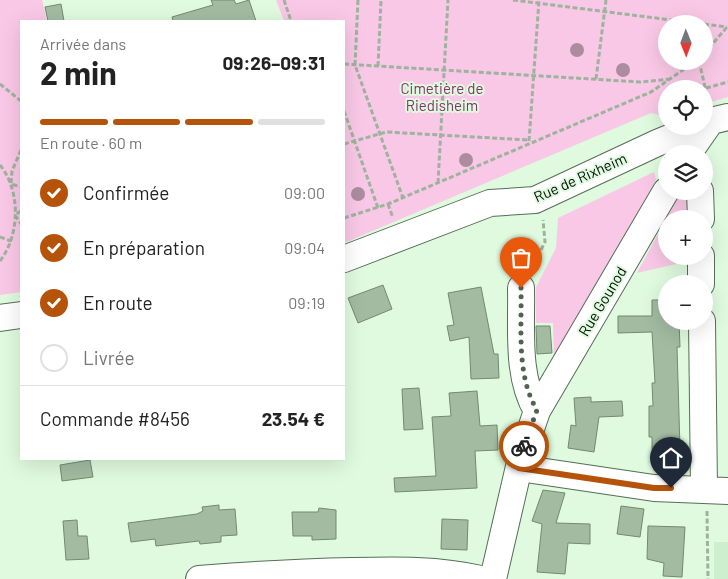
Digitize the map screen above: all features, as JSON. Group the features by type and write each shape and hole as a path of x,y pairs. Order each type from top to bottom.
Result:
{"street":[{"path":"695,144 718,110"},
{"name":"Rue de Rixheim","path":"345,259 490,203 535,200 657,142 686,131 695,144"},
{"name":"Rue Gounod","path":"493,579 519,468 537,410 661,200"},
{"path":"521,288 524,379 529,398 537,410"},
{"path":"0,318 20,315"},
{"path":"519,468 713,496 703,330"},
{"path":"199,579 280,573 390,570 460,573 481,579"}],"path":[{"path":"284,0 291,20"},
{"path":"358,0 355,65 403,198"},
{"path":"378,66 381,0"},
{"path":"438,183 448,0"},
{"path":"513,0 658,19"},
{"path":"596,79 606,0"},
{"path":"530,142 538,2"},
{"path":"713,25 728,27"},
{"path":"713,44 728,27"},
{"path":"345,64 640,82 671,79"},
{"path":"345,218 403,198 530,142 651,92 684,70"},
{"path":"713,86 728,82"},
{"path":"0,84 20,100"},
{"path":"345,114 378,208"},
{"path":"345,144 386,132 530,142"},
{"path":"0,261 11,241 15,215 11,184 12,171 20,152"},
{"path":"0,165 11,184 20,187"},
{"path":"521,288 545,242 545,224 535,200"},
{"path":"15,215 20,212"},
{"path":"15,215 20,222"},
{"path":"0,237 11,241"},
{"path":"708,579 713,496"}],"shaded area":[{"path":"714,542 728,542 728,579 714,579"}],"green space":[{"path":"0,0 42,0 47,20 20,20 20,292 0,295"},
{"name":"Cimetière de Riedisheim","path":"276,0 728,0 728,97 713,101 713,80 658,80 658,115 651,113 345,243 345,20 284,20"},
{"path":"654,172 656,180 554,361 553,323 536,323 536,287 556,248 558,218"},
{"path":"676,200 693,200 693,210 671,210"},
{"path":"658,234 658,265 672,265 637,273"}],"building":[{"path":"211,0 234,0 236,4 249,0 256,20 173,20 172,17 213,5"},
{"path":"61,4 64,20 48,20 45,7"},
{"path":"383,285 392,309 358,323 348,298"},
{"path":"481,287 494,354 498,354 499,378 471,379 469,337 450,341 447,326 454,325 448,293"},
{"path":"652,300 658,300 658,330 679,330 680,347 677,347 680,449 652,449 652,437 649,437 649,406 653,406 652,383 655,383 652,332 618,333 618,316 652,316"},
{"path":"536,326 550,326 552,353 537,354"},
{"path":"419,388 423,429 404,430 402,389"},
{"path":"477,391 480,426 497,425 498,450 475,451 477,488 395,492 394,478 436,476 432,417 451,416 449,393"},
{"path":"591,397 591,402 622,401 623,416 599,417 594,452 568,448 571,425 576,426 574,398"},
{"path":"90,460 93,477 62,481 60,465"},
{"path":"543,490 565,493 556,523 590,524 590,544 568,543 565,574 537,572 542,524 532,521"},
{"path":"219,505 219,510 235,509 237,535 221,536 221,542 200,544 199,541 156,546 155,539 131,542 128,523 197,514 203,511 202,507"},
{"path":"621,506 644,509 640,537 617,534"},
{"path":"319,508 336,510 336,539 312,540 312,536 293,536 292,512 318,512"},
{"path":"442,519 468,520 467,550 441,549"},
{"path":"77,520 78,536 87,536 89,559 66,560 63,521"},
{"path":"648,526 685,527 682,577 663,576 664,563 647,559"}],"way so far":[{"path":"521,288 524,379 529,398 537,410 524,446"}],"route":[{"path":"524,446 519,468 654,488 671,488"}]}
